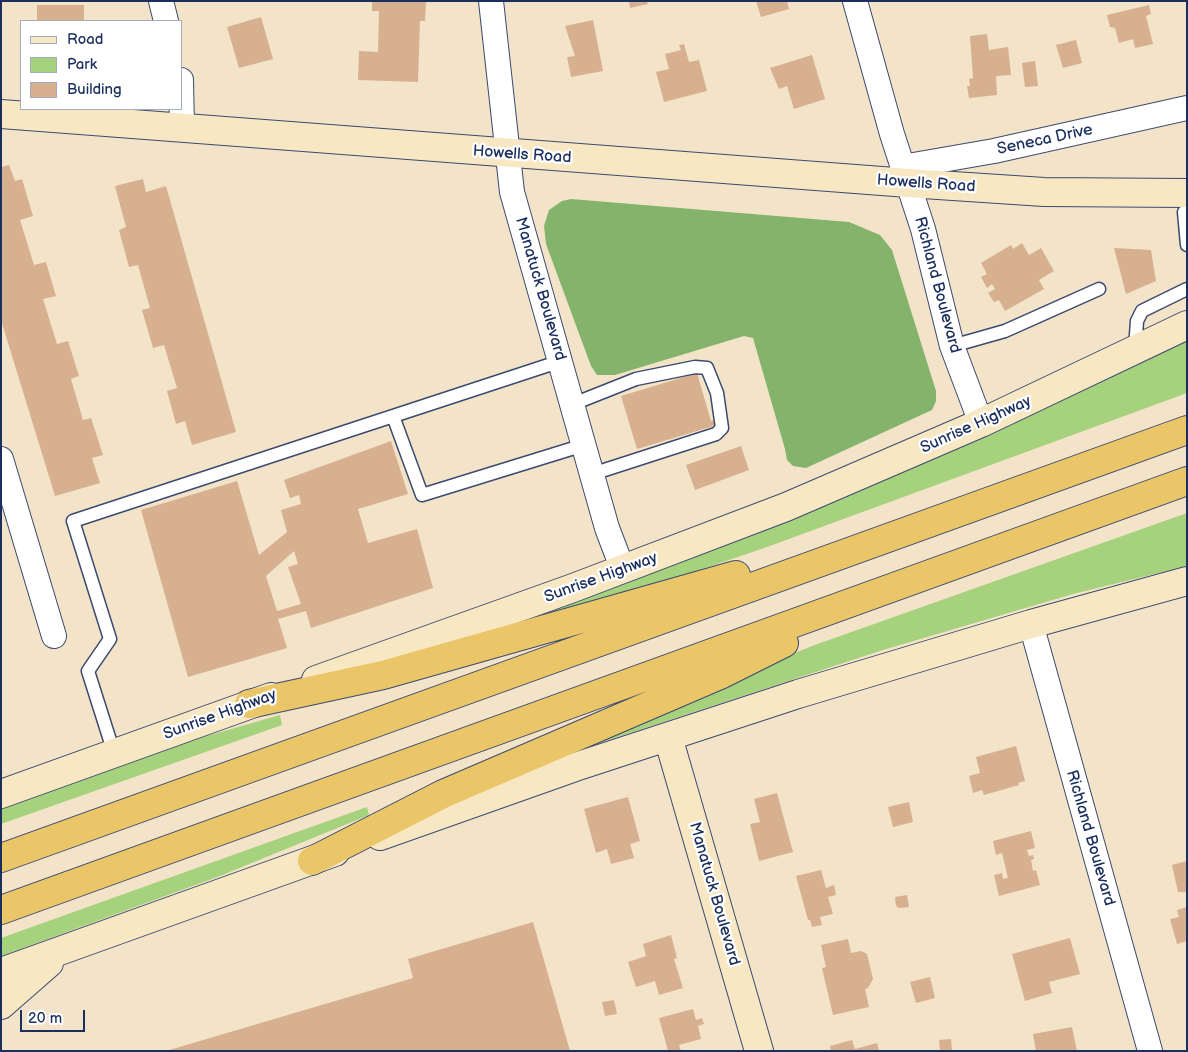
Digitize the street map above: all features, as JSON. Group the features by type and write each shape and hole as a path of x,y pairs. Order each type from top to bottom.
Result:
{"highway":[{"path":"1,858 1187,430"},
{"path":"1,910 1187,482"},
{"path":"249,704 383,675 954,514"},
{"path":"312,861 443,794 720,675 887,590"}],"main road":[{"name":"Howells Road","path":"1,114 507,154 905,175 1044,192 1186,206"},
{"name":"Sunrise Highway","path":"1,794 623,570 786,507 981,423 1187,325"},
{"path":"1,972 558,773 856,676 1031,624 1187,581"},
{"name":"Manatuck Boulevard","path":"668,737 759,1051"},
{"path":"1,1005 22,985 66,950"}],"street":[{"path":"161,1 166,20"},
{"name":"Manatuck Boulevard","path":"491,1 512,192 607,528 623,570"},
{"name":"Richland Boulevard","path":"855,1 905,175 923,229 952,346 981,423"},
{"name":"Seneca Drive","path":"905,175 1028,144 1187,108"},
{"path":"182,110 182,129"},
{"path":"1,459 54,636"},
{"name":"Richland Boulevard","path":"1031,624 1150,1051"}],"lane":[{"path":"1186,206 1187,244"},
{"path":"952,346 1005,331 1100,289"},
{"path":"1135,351 1137,321 1142,310 1187,289"},
{"path":"114,753 88,671 110,639 73,521 561,361"},
{"path":"573,404 636,379 695,367 707,368 717,393 722,428 716,434 592,474"},
{"path":"393,416 422,495 584,445"}],"green space":[{"path":"571,199 849,222 880,235 892,250 936,391 936,401 932,410 806,468 793,466 787,460 753,338 744,336 615,375 597,375 591,366 546,244 544,226 549,210 562,201"},
{"path":"1187,334 1187,393 767,547 627,595 460,642"},
{"path":"1187,513 1187,566 1073,594 883,650 596,744 595,734 812,646"},
{"path":"280,715 282,725 1,824 1,803 158,750"},
{"path":"367,807 369,815 220,876 1,956 1,938"}],"building":[{"path":"372,1 426,1 425,21 420,21 418,82 358,80 359,51 378,52 379,11 372,11"},
{"path":"629,1 647,1 648,4 630,8"},
{"path":"756,1 787,1 789,9 761,17"},
{"path":"37,5 84,5 84,20 37,20"},
{"path":"1149,5 1151,14 1146,16 1153,44 1135,48 1133,39 1119,43 1115,28 1110,27 1107,15"},
{"path":"261,17 273,59 239,68 227,27"},
{"path":"593,20 603,71 571,77 567,57 575,56 565,26"},
{"path":"987,34 989,50 1008,47 1011,75 996,76 997,95 969,98 967,86 970,86 969,79 973,78 970,36"},
{"path":"1076,40 1082,63 1063,68 1056,45"},
{"path":"684,44 689,62 699,60 707,91 664,102 656,72 669,69 665,54 681,50 679,45"},
{"path":"812,55 825,99 794,109 787,86 779,89 770,68"},
{"path":"1035,61 1038,86 1025,87 1022,63"},
{"path":"9,165 15,181 22,179 33,216 20,220 34,265 46,262 56,296 43,299 57,344 68,341 79,376 71,379 83,420 91,418 103,455 92,458 100,483 55,496 1,320 1,167"},
{"path":"143,179 146,192 166,186 236,432 192,445 185,421 176,424 167,391 177,388 164,345 153,348 142,310 150,308 138,265 129,267 119,230 126,227 115,186"},
{"path":"1022,243 1029,255 1041,248 1054,271 1039,280 1044,289 1005,311 999,300 994,302 988,293 995,289 992,284 987,288 981,277 987,274 981,263 1011,245 1013,249"},
{"path":"1114,248 1151,250 1156,281 1126,294"},
{"path":"697,373 711,421 715,420 717,425 637,449 621,396"},
{"path":"391,441 408,494 358,509 368,543 417,529 433,588 311,628 306,611 278,619 287,648 188,677 141,510 237,481 259,555 287,532 281,510 301,504 299,495 290,498 284,480","holes":["294,551 298,564 288,567 301,604 277,611 266,576"]},
{"path":"741,446 749,470 695,490 686,465"},
{"path":"1016,746 1025,781 1018,783 1019,785 984,795 982,790 973,793 969,776 980,773 976,757"},
{"path":"777,793 793,852 759,861 750,824 760,822 754,799"},
{"path":"628,797 640,841 630,844 634,858 611,864 607,849 596,853 584,809"},
{"path":"909,802 913,822 893,827 888,807"},
{"path":"1031,831 1035,848 1027,850 1029,856 1033,855 1034,859 1031,860 1033,871 1036,870 1040,885 999,896 994,875 1002,873 1003,879 1008,878 1002,853 996,855 993,841"},
{"path":"1187,861 1187,892 1178,892 1172,865"},
{"path":"821,870 826,888 834,885 836,895 828,897 833,914 820,917 822,925 812,927 810,920 808,920 796,876"},
{"path":"907,895 909,907 899,908 896,906 895,897"},
{"path":"1187,907 1187,941 1177,944 1170,919 1179,917 1177,910"},
{"path":"533,922 570,1051 166,1051 413,978 408,959"},
{"path":"671,935 677,958 674,959 683,988 659,995 655,981 636,987 628,962 646,956 643,944"},
{"path":"1070,938 1080,974 1049,982 1052,993 1025,1001 1012,954"},
{"path":"848,939 851,953 861,951 867,954 873,979 868,988 865,989 869,1007 833,1015 822,968 826,967 821,945"},
{"path":"930,977 935,998 916,1003 910,982"},
{"path":"614,1000 617,1014 605,1016 602,1002"},
{"path":"693,1009 696,1020 702,1018 704,1024 698,1026 701,1039 679,1045 681,1051 668,1051 659,1018"},
{"path":"1072,1027 1077,1051 1036,1051 1033,1034"},
{"path":"951,1039 952,1051 940,1051 939,1040"},
{"path":"852,1040 855,1049 877,1043 879,1051 831,1051 830,1046"}]}
